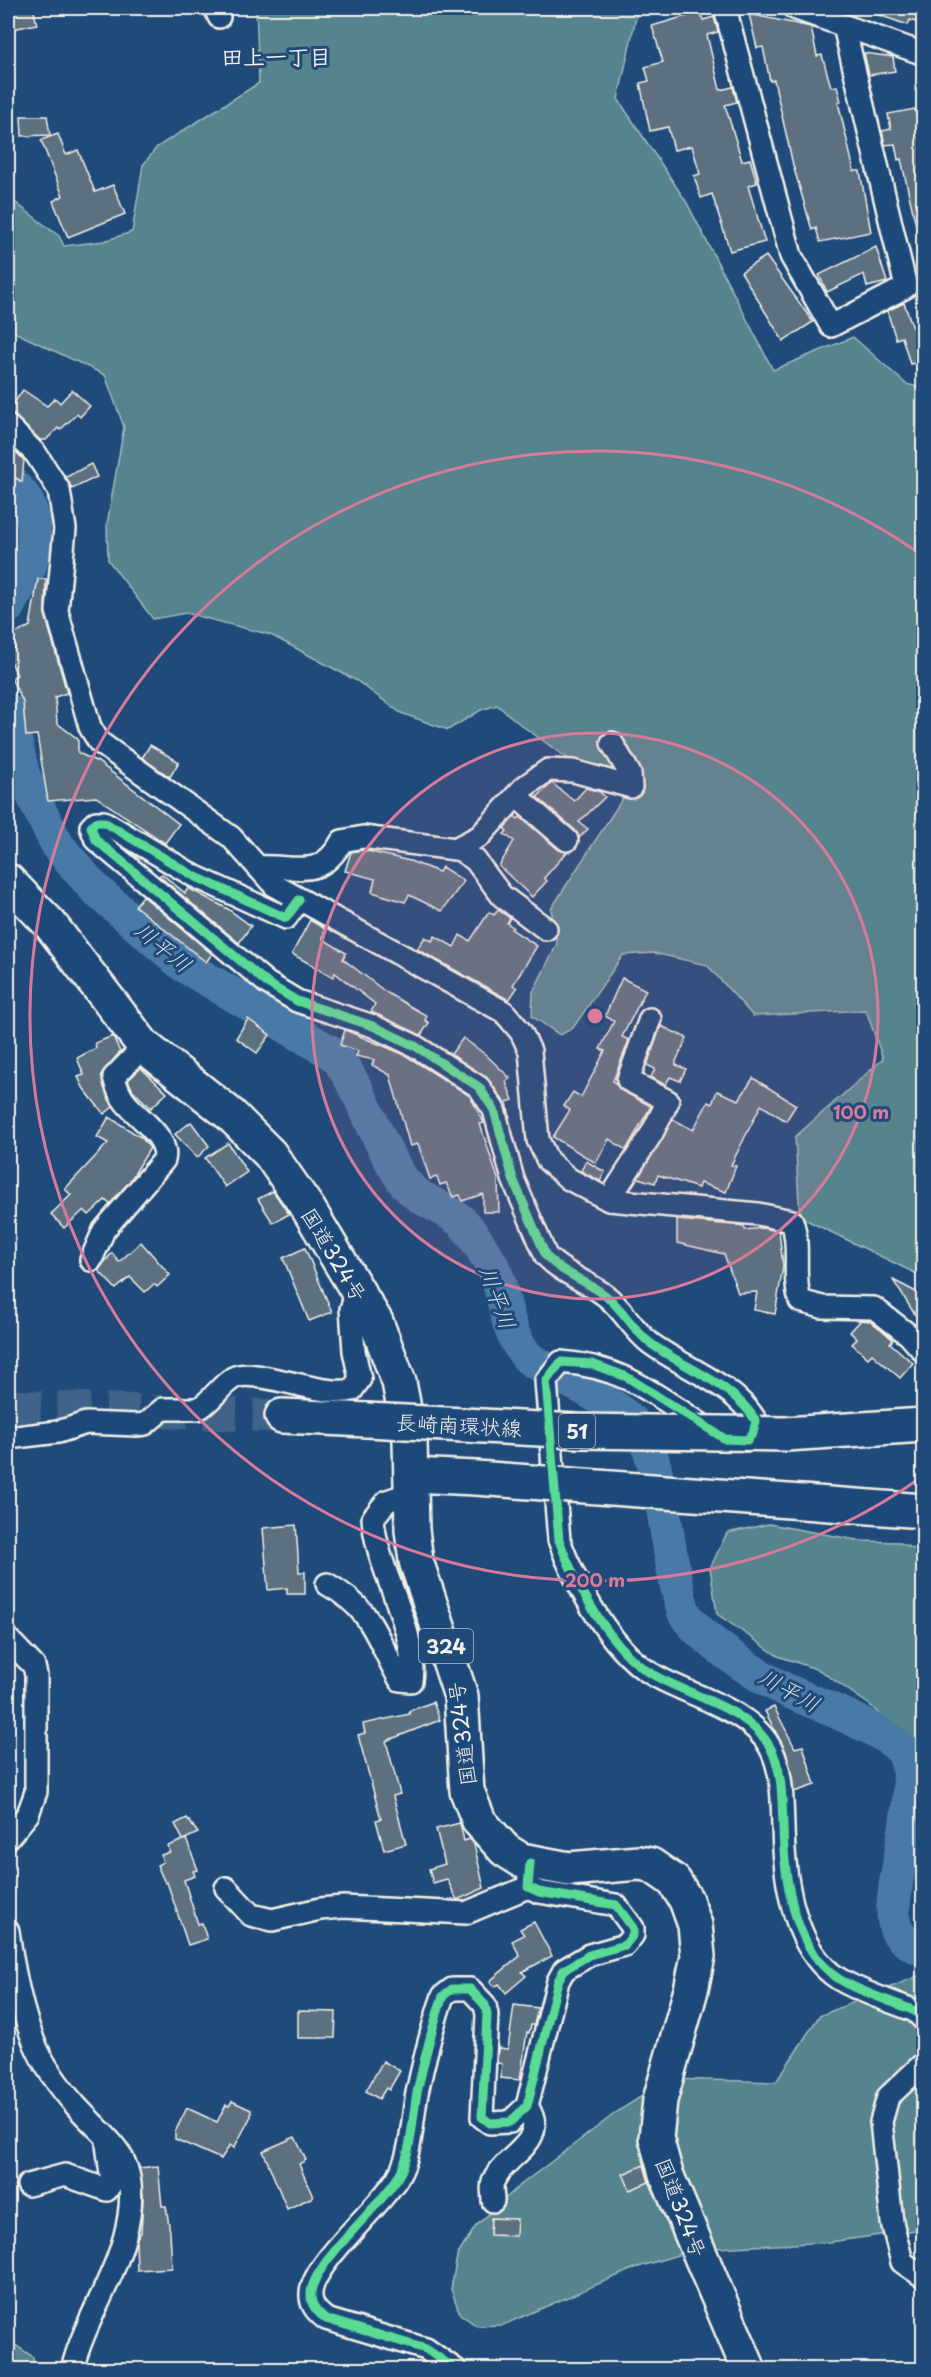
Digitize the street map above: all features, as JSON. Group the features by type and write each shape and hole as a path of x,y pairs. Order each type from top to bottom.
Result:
{"highway":[{"name":"国道324号","path":"8,880 50,924 144,1046 231,1115 270,1154 309,1210 376,1322 399,1382 410,1440 417,1562 461,1696 466,1791 479,1821 529,1875 569,1869 645,1864 662,1871 674,1881 686,1900 695,1925 698,1956 660,2100 656,2138 666,2174 749,2370"},
{"name":"長崎南環状線","path":"282,1416 578,1431 786,1434 924,1432"},
{"name":"51","path":"786,1434 924,1425"},
{"path":"411,1484 476,1478 924,1511"}],"street":[{"path":"725,8 791,256 831,326 906,287 844,26"},
{"path":"794,8 924,54"},
{"path":"8,426 36,454 59,490 65,530 57,611 90,727 105,747 231,837 274,885 504,1012 521,1032 530,1051 538,1140 548,1161 569,1179 609,1200 758,1214 792,1221 796,1232 796,1288 800,1301 822,1307 874,1308 909,1335 924,1352"},
{"path":"457,848 480,836 537,776 555,769 573,771 631,787 630,774 621,754 612,743"},
{"path":"516,796 567,840"},
{"path":"299,900 286,918 194,876 104,822 96,822 91,826 96,840 267,983 297,1000 373,1026 415,1046 479,1087 494,1110 513,1179 546,1256 554,1264 607,1297 648,1342 732,1392 747,1405 756,1421 753,1433 747,1440 725,1439 627,1377 592,1364 561,1362 546,1381 559,1540 567,1562 592,1607 640,1665 669,1683 705,1696 753,1727 770,1747 779,1777 784,1861 803,1940 814,1958 840,1979 915,2011 924,2020"},
{"path":"258,867 310,869 334,857 342,841 363,837 457,848 474,860 502,896 546,929"},
{"path":"609,1200 652,1133 668,1101 628,1080 650,1019"},
{"path":"91,1260 104,1230 165,1155 159,1139 124,1101 114,1077 144,1046"},
{"path":"8,1437 58,1432 86,1423 145,1424 163,1410 198,1409 234,1377 253,1376 343,1393 352,1390 360,1379 354,1351 351,1309 358,1291"},
{"path":"327,1584 350,1597 362,1610 380,1638 400,1680 411,1681 413,1665 394,1591 374,1531 373,1518 387,1501 411,1484"},
{"path":"8,1639 34,1666 36,1675 36,1792 28,1814 8,1838"},
{"path":"226,1888 251,1915 272,1920 320,1909 343,1908 466,1913 529,1875 539,1892 616,1905 633,1928 633,1935 625,1945 590,1955 564,1970 558,1981 527,2106 510,2122 490,2123 482,2116 487,2015 485,2005 470,1989 461,1987 447,1992 435,2018 404,2164 398,2178 342,2242 312,2285 310,2296 315,2310 326,2319 426,2349 456,2370"},
{"path":"8,1931 13,1969 34,2043 76,2106 109,2137 127,2170 129,2215 121,2250 72,2370"},
{"path":"924,2063 888,2097 881,2122 892,2222 902,2262 924,2277"},
{"path":"493,2201 493,2183 504,2166 531,2138 534,2127 532,2115 527,2106"},
{"path":"28,2185 65,2175 107,2190 112,2182 106,2147 109,2137"}],"green space":[{"path":"256,8 638,8 618,99 687,203 773,370 853,337 906,384 923,388 923,1277 800,1217 795,1137 883,1059 866,1010 753,1016 707,965 654,953 623,955 573,1028 560,1035 532,1016 533,992 557,944 551,909 623,798 521,725 497,705 481,710 448,730 401,713 357,681 271,635 186,613 153,619 108,560 107,524 124,427 105,375 8,329 8,197 59,236 64,246 104,241 132,232 143,165 157,147 259,83"},
{"path":"769,1524 862,1541 898,1542 923,1553 923,1757 870,1705 819,1670 778,1656 717,1614 710,1568 727,1533"},
{"path":"923,1974 923,2229 830,2242 697,2249 635,2268 503,2325 477,2326 460,2314 451,2289 457,2256 476,2226 519,2186 617,2112 668,2079 776,2082 819,2016"},
{"path":"8,2340 33,2357 34,2369 8,2369"}],"building":[{"path":"8,8 33,8 37,24 8,30"},
{"path":"864,8 924,8 924,25 910,20 908,25 864,10"},
{"path":"700,12 703,20 714,17 718,32 707,35 720,90 733,87 737,102 725,105 742,161 750,159 757,183 748,186 765,242 730,251 712,194 701,198 694,176 700,174 692,146 674,150 668,127 650,131 640,83 649,81 645,67 663,62 652,26"},
{"path":"749,14 811,27 817,56 822,55 831,87 837,86 841,102 838,102 854,171 860,171 871,232 820,242 816,228 812,230 793,165 774,80 770,81 763,47 757,48"},
{"path":"864,53 893,57 895,71 869,75"},
{"path":"915,109 924,155 924,229 917,230 901,159 898,160 895,144 885,145 882,131 891,129 888,114"},
{"path":"21,116 47,116 50,135 22,136"},
{"path":"58,134 66,155 78,150 95,192 113,185 125,214 68,237 53,201 63,196 41,140"},
{"path":"876,247 887,282 867,287 864,274 827,292 819,275"},
{"path":"766,256 813,322 783,341 741,272"},
{"path":"904,303 917,339 924,337 924,361 910,364 902,337 896,339 887,311"},
{"path":"23,390 47,406 55,398 60,403 72,390 90,406 80,417 77,414 46,440 40,440 9,410"},
{"path":"8,444 24,460 22,482 8,473"},
{"path":"91,464 97,477 72,489 66,477"},
{"path":"38,579 46,579 45,614 67,693 55,697 57,723 78,739 78,753 98,762 179,824 165,843 96,797 48,801 37,735 26,736 23,702 11,678 17,675 8,655 8,651 15,648 9,637 30,626"},
{"path":"150,745 179,762 170,777 142,758"},
{"path":"552,783 574,801 586,788 600,792 605,797 579,822 588,829 579,838 575,830 537,797"},
{"path":"515,816 518,819 520,817 559,850 567,852 544,878 547,881 532,897 499,866 514,841 504,834 507,831 504,828"},
{"path":"363,850 410,861 439,872 442,867 464,881 442,911 409,895 405,902 372,892 375,879 345,871 351,852"},
{"path":"162,874 185,893 188,888 228,909 251,926 239,943 159,876"},
{"path":"143,896 212,954 206,962 135,906"},
{"path":"498,910 510,918 507,923 513,927 511,929 537,946 513,985 517,988 509,1000 417,949 425,937 432,941 435,936 454,947 460,935 470,941 489,912 494,915"},
{"path":"310,920 325,929 323,939 346,953 343,959 387,993 427,1016 425,1020 429,1023 421,1035 371,1012 375,1004 335,973 333,977 292,954"},
{"path":"622,978 646,990 622,1037 629,1040 613,1081 622,1091 651,1106 626,1150 609,1139 596,1163 553,1137 570,1110 564,1106 573,1092 581,1097 605,1051 600,1049 614,1021 605,1016"},
{"path":"248,1019 270,1035 257,1053 236,1038"},
{"path":"661,1026 687,1038 676,1061 676,1065 686,1069 680,1081 670,1077 665,1085 651,1077 655,1069 647,1065"},
{"path":"345,1030 405,1055 470,1096 484,1123 480,1124 498,1179 499,1212 483,1212 483,1194 462,1201 460,1195 453,1197 446,1183 440,1185 437,1177 430,1179 418,1144 410,1146 390,1075 372,1065 374,1060 356,1056 358,1051 340,1045"},
{"path":"113,1036 120,1052 102,1073 104,1087 113,1107 104,1114 84,1089 78,1077 84,1075 77,1058 96,1048 95,1043"},
{"path":"463,1038 486,1055 510,1078 506,1082 513,1100 507,1102 510,1118 505,1103 489,1080 451,1054"},
{"path":"141,1068 167,1093 151,1108 133,1091 128,1080"},
{"path":"753,1078 796,1105 786,1121 761,1105 731,1165 736,1166 726,1192 700,1183 698,1188 658,1175 655,1183 638,1178 673,1119 693,1130 708,1102 712,1104 717,1091 739,1100"},
{"path":"109,1117 142,1138 150,1148 130,1181 110,1204 105,1200 89,1215 84,1210 64,1228 51,1214 71,1195 65,1189 108,1143 97,1137"},
{"path":"191,1122 209,1146 197,1158 175,1134"},
{"path":"228,1143 247,1172 225,1187 205,1158"},
{"path":"586,1161 605,1172 600,1181 581,1171"},
{"path":"273,1191 289,1214 273,1223 258,1199"},
{"path":"677,1220 744,1226 745,1230 762,1228 779,1231 783,1266 775,1314 754,1310 757,1292 738,1293 724,1254 677,1243"},
{"path":"141,1242 170,1275 157,1287 154,1284 145,1292 130,1277 116,1289 98,1270 112,1253 119,1262"},
{"path":"305,1248 332,1312 309,1321 283,1258"},
{"path":"893,1280 924,1296 924,1329"},
{"path":"861,1320 870,1321 882,1330 893,1340 890,1343 913,1363 900,1378 872,1354 868,1358 852,1344 857,1339 850,1332"},
{"path":"296,1525 299,1572 305,1572 305,1594 287,1594 287,1588 268,1590 263,1528"},
{"path":"433,1702 440,1720 386,1741 400,1794 393,1796 406,1844 384,1850 376,1820 381,1819 358,1735 365,1733 363,1724 410,1714 409,1711"},
{"path":"774,1707 795,1748 803,1746 815,1785 794,1792 786,1752 765,1711"},
{"path":"187,1818 198,1833 183,1840 175,1824"},
{"path":"460,1823 464,1841 470,1839 474,1844 484,1888 457,1900 447,1879 433,1883 429,1869 445,1864 436,1829"},
{"path":"186,1839 198,1870 193,1871 195,1876 184,1880 198,1924 202,1923 207,1939 188,1945 167,1882 165,1883 157,1865 163,1862 161,1855 170,1852 168,1846"},
{"path":"534,1922 552,1956 522,1972 526,1976 506,1993 499,1984 494,1987 490,1981 520,1956 512,1941 524,1935 520,1929"},
{"path":"514,2005 538,2008 534,2025 531,2025 529,2033 527,2032 520,2080 500,2078 502,2064 497,2063 498,2048 508,2049"},
{"path":"298,2011 336,2012 335,2038 298,2038"},
{"path":"383,2061 400,2071 389,2090 386,2088 379,2099 366,2091"},
{"path":"232,2101 251,2110 251,2116 234,2148 230,2145 221,2159 175,2139 175,2132 187,2108 217,2122 226,2105 229,2106"},
{"path":"295,2137 306,2160 299,2164 313,2197 287,2209 263,2151"},
{"path":"644,2165 649,2182 630,2190 623,2174"},
{"path":"158,2166 162,2206 166,2206 170,2232 172,2268 137,2270 136,2242 141,2233 143,2197 139,2168"},
{"path":"491,2218 517,2219 516,2236 490,2235"}],"waterway":[{"name":"川平川","path":"8,482 24,497 29,506 34,527 33,550 29,567 8,607"},
{"name":"川平川","path":"8,710 23,774 41,813 58,846 94,888 183,965 335,1055 354,1085 384,1149 408,1187 456,1217 483,1250 498,1278 513,1334 525,1354 536,1363 611,1405 641,1432 653,1461 658,1482 681,1604 693,1624 717,1646 763,1677 788,1691 870,1728 886,1737 905,1756 909,1775 909,1799 894,1902 894,1921 901,1937 924,1950"}],"tunnel":[{"path":"8,1406 282,1416"}],"cycle path":[{"path":"299,900 286,918 194,876 104,822 96,822 91,827 96,840 267,983 297,1001 373,1026 415,1046 479,1087 494,1110 513,1179 546,1256 560,1268 606,1296 650,1343 735,1396 756,1421 753,1433 747,1440 725,1439 627,1377 592,1364 561,1362 546,1381 559,1540 573,1573 592,1608 627,1654 655,1676 745,1720 759,1732 770,1747 781,1786 786,1868 794,1911 811,1950 823,1966 848,1984 915,2011 924,2020"},
{"path":"456,2370 426,2349 326,2319 315,2308 311,2293 323,2266 389,2189 403,2168 409,2147 422,2068 443,1996 452,1989 470,1989 485,2005 487,2015 482,2117 490,2123 510,2122 527,2106 558,1981 564,1970 589,1955 625,1945 633,1935 633,1928 616,1905 539,1892 528,1887 530,1863"}],"district":[{"name":"田上一丁目","path":"276,55"}]}
